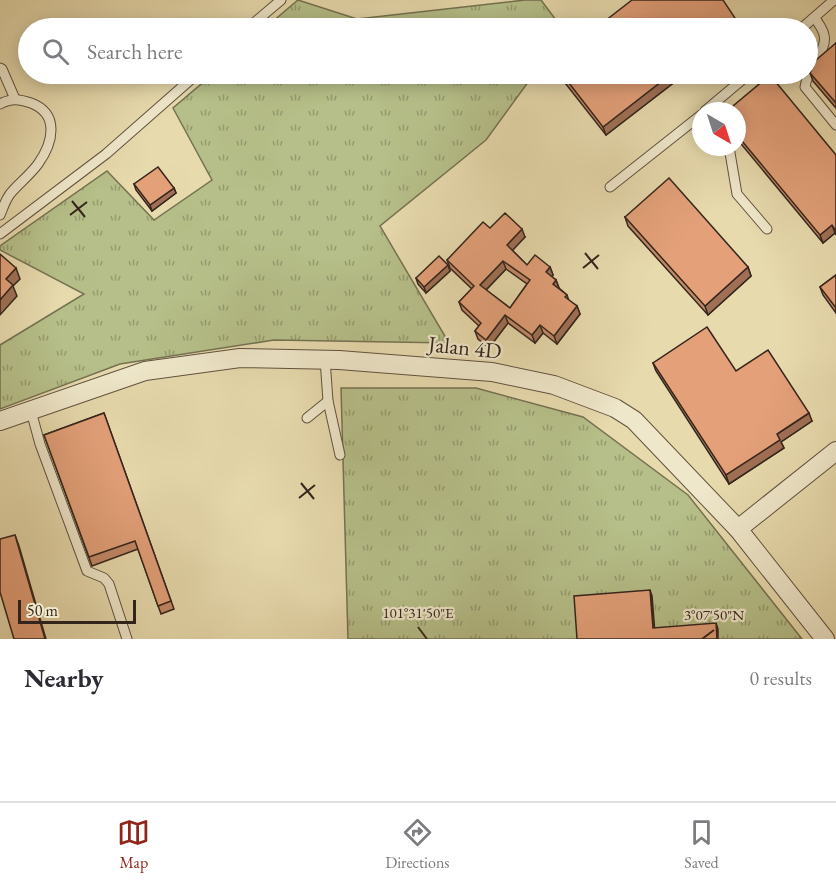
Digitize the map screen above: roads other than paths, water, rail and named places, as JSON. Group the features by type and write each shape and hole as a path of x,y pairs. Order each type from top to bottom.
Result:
{"street":[{"name":"Jalan 4D","path":"0,421 145,371 240,358 325,359 492,372 554,385 615,408 634,420 738,529 825,639"},
{"path":"738,529 836,451"}],"lane":[{"path":"260,18 281,0"},
{"path":"815,18 834,0"},
{"path":"818,23 825,41 818,57"},
{"path":"0,68 15,99"},
{"path":"1,230 106,154 186,84"},
{"path":"716,102 738,84"},
{"path":"805,84 805,87 836,125"},
{"path":"0,104 15,99 37,105 50,119 52,129 48,147 37,165 8,196 0,215"},
{"path":"610,187 692,122"},
{"path":"731,156 737,194 767,230"},
{"path":"325,359 327,400 340,455"},
{"path":"307,418 327,400"},
{"path":"31,411 44,455 83,562 87,571 104,578 109,584 124,638"}]}
